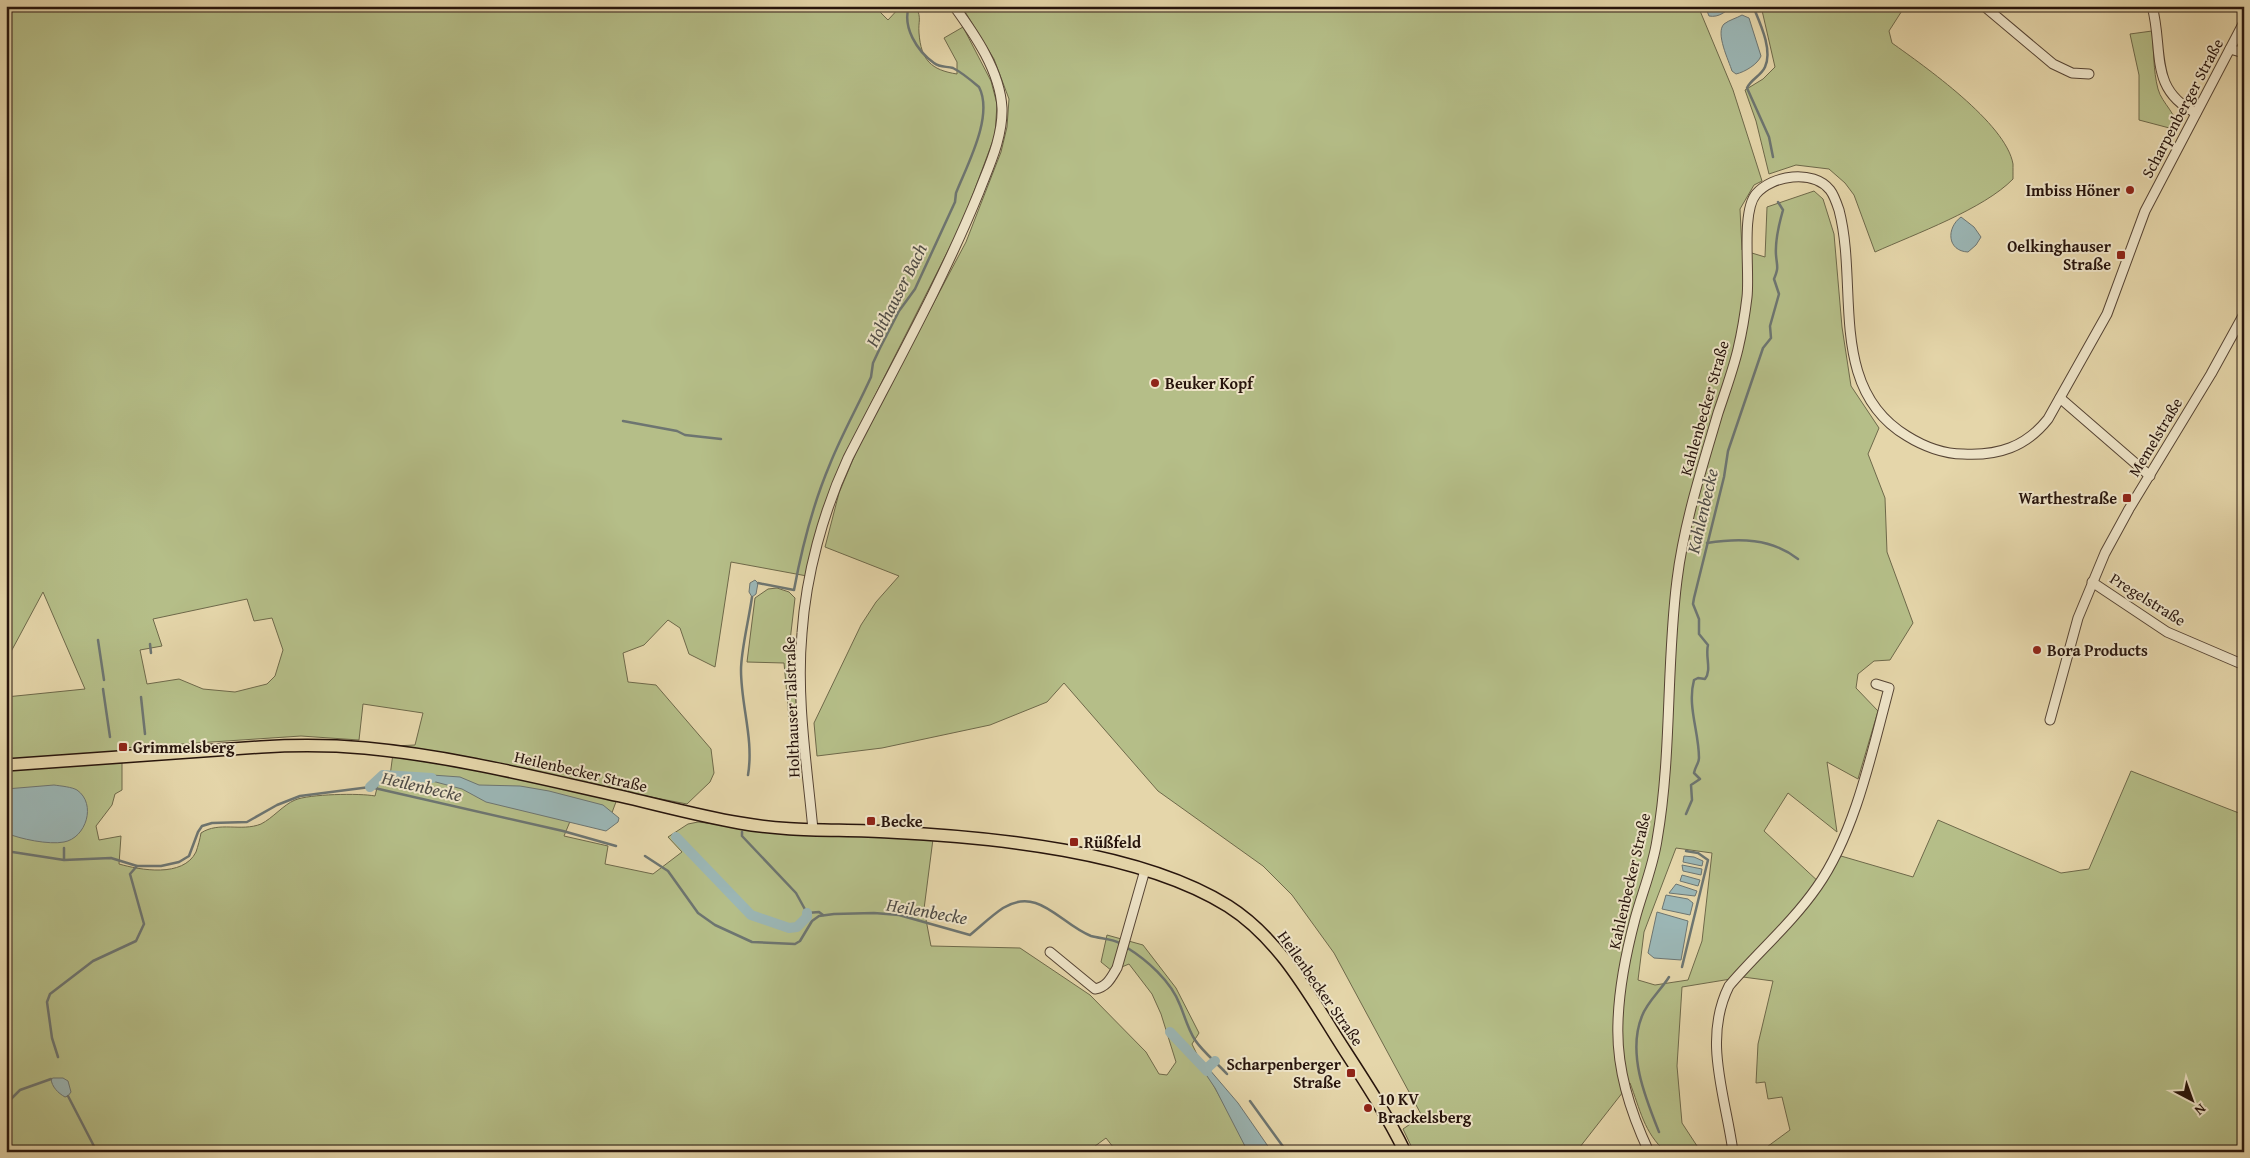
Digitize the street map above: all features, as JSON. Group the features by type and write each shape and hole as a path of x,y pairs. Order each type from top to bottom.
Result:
{"main road":[{"name":"Heilenbecker Straße","path":"6,765 261,746 301,745 363,748 459,761 740,823 813,830 922,834 1022,845 1090,856 1145,870 1178,881 1211,896 1242,915 1267,938 1308,993 1374,1097 1405,1152"}],"street":[{"name":"Holthauser Talstraße","path":"813,830 802,702 801,645 808,590 824,524 834,490 848,458 960,238 995,151 1001,128 1002,105 992,70 979,44 954,6"},
{"path":"1984,6 2053,64 2072,73 2089,74"},
{"path":"2152,6 2163,80 2170,94 2181,106 2196,113"},
{"name":"Scharpenberger Straße","path":"2060,398 2107,314 2145,211 2244,22"},
{"path":"2230,49 2244,54"},
{"name":"Kahlenbecker Straße","path":"1649,1152 1625,1089 1617,1028 1619,990 1635,919 1657,844 1665,766 1670,644 1677,576 1691,509 1738,349 1747,296 1747,220 1750,203 1757,193 1778,180 1788,178 1801,177 1817,180 1829,189 1838,206 1844,243 1853,361 1863,389 1876,411 1886,422 1900,432 1915,441 1945,452 1961,454 1996,453 2026,442 2040,430 2060,398"},
{"name":"Memelstraße","path":"2050,720 2078,618 2092,582 2129,509 2211,374 2244,314"},
{"path":"2060,398 2150,476"},
{"name":"Pregelstraße","path":"2092,582 2167,632 2244,665"},
{"path":"1732,1152 1715,1047 1722,999 1729,986 1817,887 1840,844 1864,780 1889,688 1876,684"},
{"path":"1050,952 1095,989 1101,988 1108,982 1117,968 1145,870"}],"green space":[{"path":"6,6 874,6 888,20 901,6 916,6 919,17 920,42 925,57 929,62 940,70 957,74 957,62 944,38 963,27 991,81 997,104 995,135 963,221 843,459 807,576 731,562 715,667 689,654 680,628 668,620 644,645 623,653 628,682 656,685 711,749 714,773 710,782 687,804 620,791 607,826 571,819 564,836 608,846 605,864 653,874 682,852 668,837 688,824 698,822 775,831 933,839 924,909 931,946 1020,948 1090,995 1146,1052 1159,1074 1167,1075 1176,1062 1161,1014 1152,994 1129,964 1112,971 1101,962 1107,935 1143,945 1176,988 1199,1033 1192,1044 1248,1152 1117,1152 1106,1138 1087,1152 6,1152 6,697 85,689 43,592 6,661","holes":["247,599 254,621 272,618 283,650 275,676 267,684 235,692 203,689 179,679 147,684 140,650 162,646 153,619","363,704 423,713 415,745 394,746 390,776 379,780 375,796 311,796 291,802 261,824 246,827 208,829 201,833 196,852 190,860 181,866 171,869 149,870 119,864 121,836 99,840 96,826 112,805 115,794 122,790 122,748 301,736 359,740"]},
{"path":"981,6 1698,6 1733,90 1762,181 1754,185 1740,209 1742,250 1765,257 1767,207 1814,191 1823,199 1834,234 1842,327 1851,386 1879,428 1868,454 1885,498 1887,552 1913,623 1890,660 1874,661 1858,674 1856,688 1878,711 1858,779 1827,762 1837,832 1788,793 1764,831 1821,884 1841,856 1913,877 1938,820 2061,873 2089,869 2131,771 2244,815 2244,1152 1760,1152 1790,1130 1782,1097 1768,1099 1765,1082 1756,1083 1758,1044 1773,981 1743,977 1682,987 1677,1066 1682,1123 1701,1152 1666,1152 1652,1137 1630,1083 1576,1152 1414,1152 1403,1129 1422,1116 1334,953 1292,895 1263,866 1158,791 1064,683 1047,702 990,725 882,748 817,756 814,723 861,625 876,602 899,576 825,547 839,493 862,438 966,242 1001,152 1007,127 1009,99 994,59 964,10","holes":["1676,848 1712,853 1702,941 1688,980 1655,985 1638,980 1644,932"]},
{"path":"1761,6 1905,6 1889,31 1892,43 1962,97 1996,131 2007,148 2013,164 2013,179 1985,201 1967,211 1875,252 1854,195 1845,183 1829,169 1796,165 1769,174 1756,121 1745,90 1763,79 1775,67"},
{"path":"2152,31 2156,82 2160,94 2175,119 2177,130 2139,120 2139,75 2130,34"},
{"path":"777,588 789,592 795,598 790,641 797,717 789,717 784,663 747,662 755,598 768,589"}],"water":[{"path":"1705,6 1733,6 1722,14 1709,16"},
{"path":"1742,15 1749,18 1761,56 1751,67 1736,74 1732,71 1721,34 1724,24"},
{"path":"1961,217 1974,227 1981,237 1968,252 1956,248 1951,238 1953,227"},
{"path":"755,580 758,583 756,594 752,597 749,592 750,583"},
{"path":"432,775 460,777 479,785 520,786 549,791 603,805 619,818 618,822 606,831 486,802 462,789 432,781"},
{"path":"54,785 75,789 83,796 86,803 86,820 78,834 64,842 51,843 6,833 6,789"},
{"path":"1684,856 1694,857 1703,861 1702,866 1683,862"},
{"path":"1682,865 1702,869 1701,875 1683,871"},
{"path":"1682,875 1700,880 1698,886 1680,881"},
{"path":"1676,884 1697,891 1695,896 1669,893"},
{"path":"1666,895 1688,899 1693,903 1690,915 1662,909"},
{"path":"1657,912 1688,921 1681,960 1654,958 1648,953"},
{"path":"1209,1069 1238,1103 1272,1152 1248,1152 1215,1088 1205,1073"},
{"path":"63,1078 68,1081 71,1092 68,1096 65,1097 56,1090 51,1079"}],"waterway":[{"name":"Holthauser Bach","path":"758,583 794,590 809,526 830,464 871,377 873,363 880,348 899,311 915,289 955,202 956,193 972,155 981,126 983,99 979,87 953,68 936,65 922,52 909,30 907,14 909,6"},
{"name":"Kahlenbecke","path":"1753,6 1765,36 1767,60 1761,73 1747,88 1769,137 1773,157"},
{"name":"Kahlenbecke","path":"1686,814 1692,800 1691,785 1700,779 1694,773 1699,758 1692,690 1694,680 1698,678 1705,679 1708,671 1708,645 1699,634 1699,619 1693,604 1724,477 1728,451 1763,348 1771,338 1770,326 1779,294 1774,279 1777,272 1777,238 1783,210 1778,202"},
{"path":"623,421 677,431 685,435 721,439"},
{"path":"1707,543 1731,540 1766,543 1788,552 1798,559"},
{"name":"Holthauser Bach","path":"748,775 749,748 741,662 752,597"},
{"path":"98,640 104,680"},
{"path":"150,644 151,653"},
{"path":"103,689 110,737"},
{"path":"141,697 145,734"},
{"path":"370,787 383,775 432,778"},
{"name":"Heilenbecke","path":"6,851 64,860 111,858 137,866 161,866 179,862 189,856 202,826 212,823 247,822 277,805 300,796 370,787 563,831 616,846"},
{"name":"Holthauser Bach","path":"742,832 742,836 796,893 807,913 819,912 823,915"},
{"path":"676,837 751,915 789,928 797,927 807,917 807,913"},
{"path":"64,848 64,859"},
{"name":"Kahlenbecke","path":"1682,967 1708,860 1698,853 1686,851"},
{"name":"Heilenbecke","path":"645,856 668,871 698,913 715,925 752,942 795,944 800,941 812,921 819,916 834,914 874,913 899,915 970,935 1003,908 1016,902 1028,901 1049,909 1091,936 1121,944"},
{"path":"58,1057 52,1038 47,1002 50,994 93,961 136,941 144,924 130,874 137,866"},
{"name":"Heilenbecke","path":"1126,947 1158,972 1171,988 1195,1040 1227,1074"},
{"name":"Kahlenbecke","path":"1659,1132 1648,1104 1640,1075 1636,1045 1644,1011 1669,977"},
{"path":"1170,1032 1207,1071"},
{"path":"1206,1069 1215,1061"},
{"path":"6,1104 20,1090 51,1079"},
{"path":"68,1096 97,1152"},
{"name":"Heilenbecke","path":"1250,1101 1287,1152"}],"place":[{"name":"Imbiss Höner","path":"2130,190"},
{"name":"Oelkinghauser Straße","path":"2121,255"},
{"name":"Beuker Kopf","path":"1155,383"},
{"name":"Warthestraße","path":"2127,498"},
{"name":"Bora Products","path":"2037,650"},
{"name":"Grimmelsberg","path":"123,747"},
{"name":"Becke","path":"871,821"},
{"name":"Rüßfeld","path":"1074,842"},
{"name":"Scharpenberger Straße","path":"1351,1073"},
{"name":"10 KV Brackelsberg","path":"1368,1108"}]}
